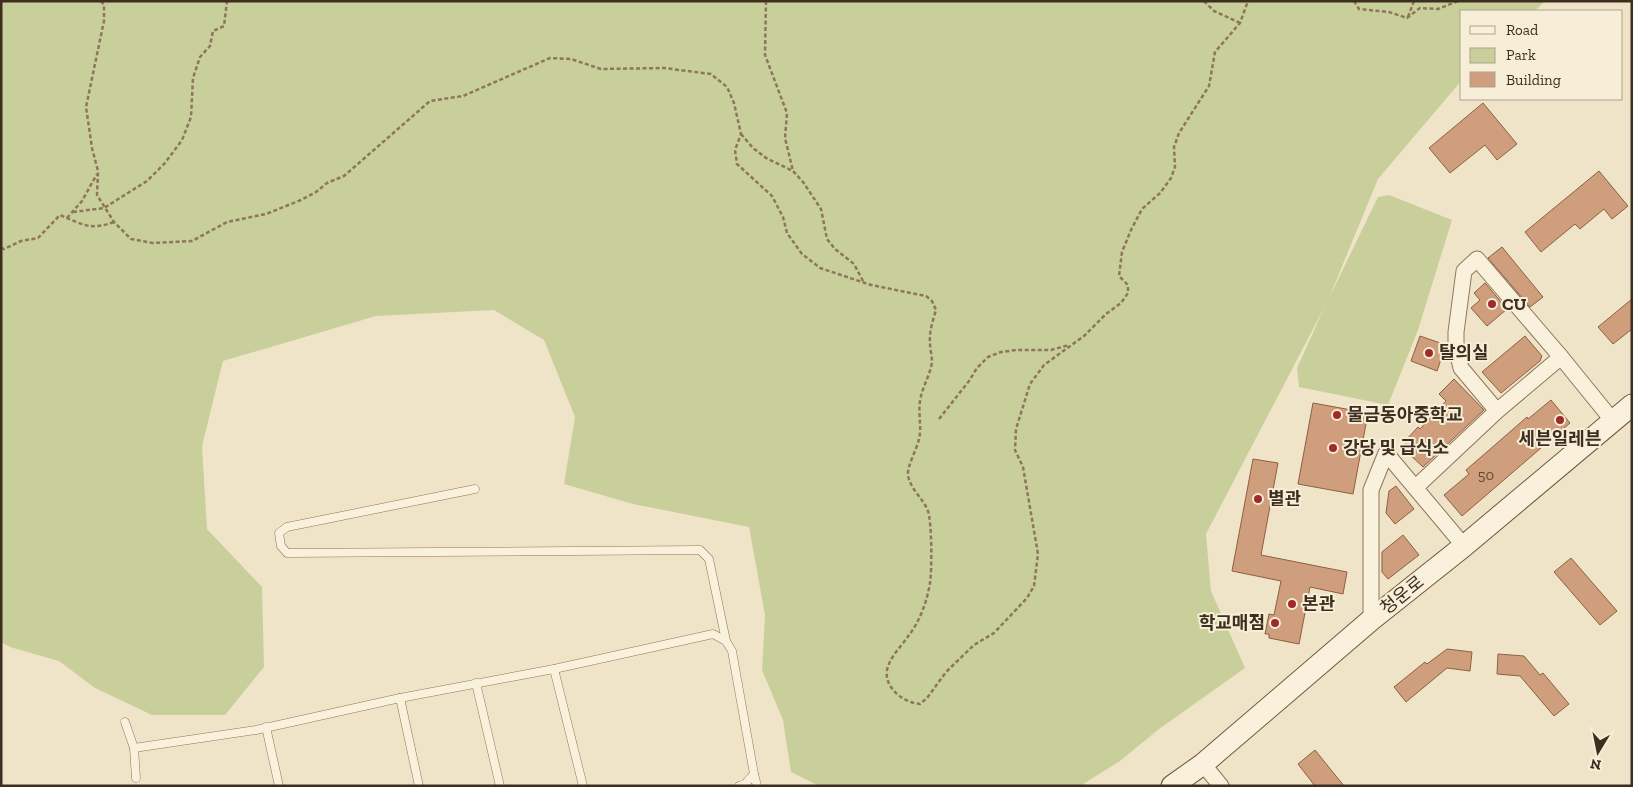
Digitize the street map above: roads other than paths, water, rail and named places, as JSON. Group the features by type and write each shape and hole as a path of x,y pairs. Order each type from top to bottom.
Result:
{"street":[{"path":"1497,411 1461,368 1456,348 1456,332 1464,271 1478,259 1561,356 1613,421"},
{"path":"1416,487 1497,411 1561,356"},
{"name":"청운로","path":"1172,786 1203,764 1371,620 1464,546 1632,404"},
{"path":"1371,620 1371,490 1386,453 1464,546"},
{"path":"1203,764 1221,786"}],"lane":[{"path":"475,489 287,527 279,533 281,546 287,553 700,550 709,559 726,641 732,651 756,786"},
{"path":"134,748 266,727 400,698 554,669 713,634 726,641"},
{"path":"554,669 583,786"},
{"path":"476,684 500,786"},
{"path":"400,698 419,786"},
{"path":"125,722 134,748 136,778"},
{"path":"266,727 279,786"},
{"path":"739,786 745,784 754,774"}],"place":[{"name":"CU","path":"1492,304"},
{"name":"탈의실","path":"1429,353"},
{"name":"물금동아중학교","path":"1337,415"},
{"name":"세븐일레븐","path":"1560,420"},
{"name":"강당 및 급식소","path":"1333,448"},
{"name":"별관","path":"1258,499"},
{"name":"본관","path":"1292,604"},
{"name":"학교매점","path":"1275,623"}]}
